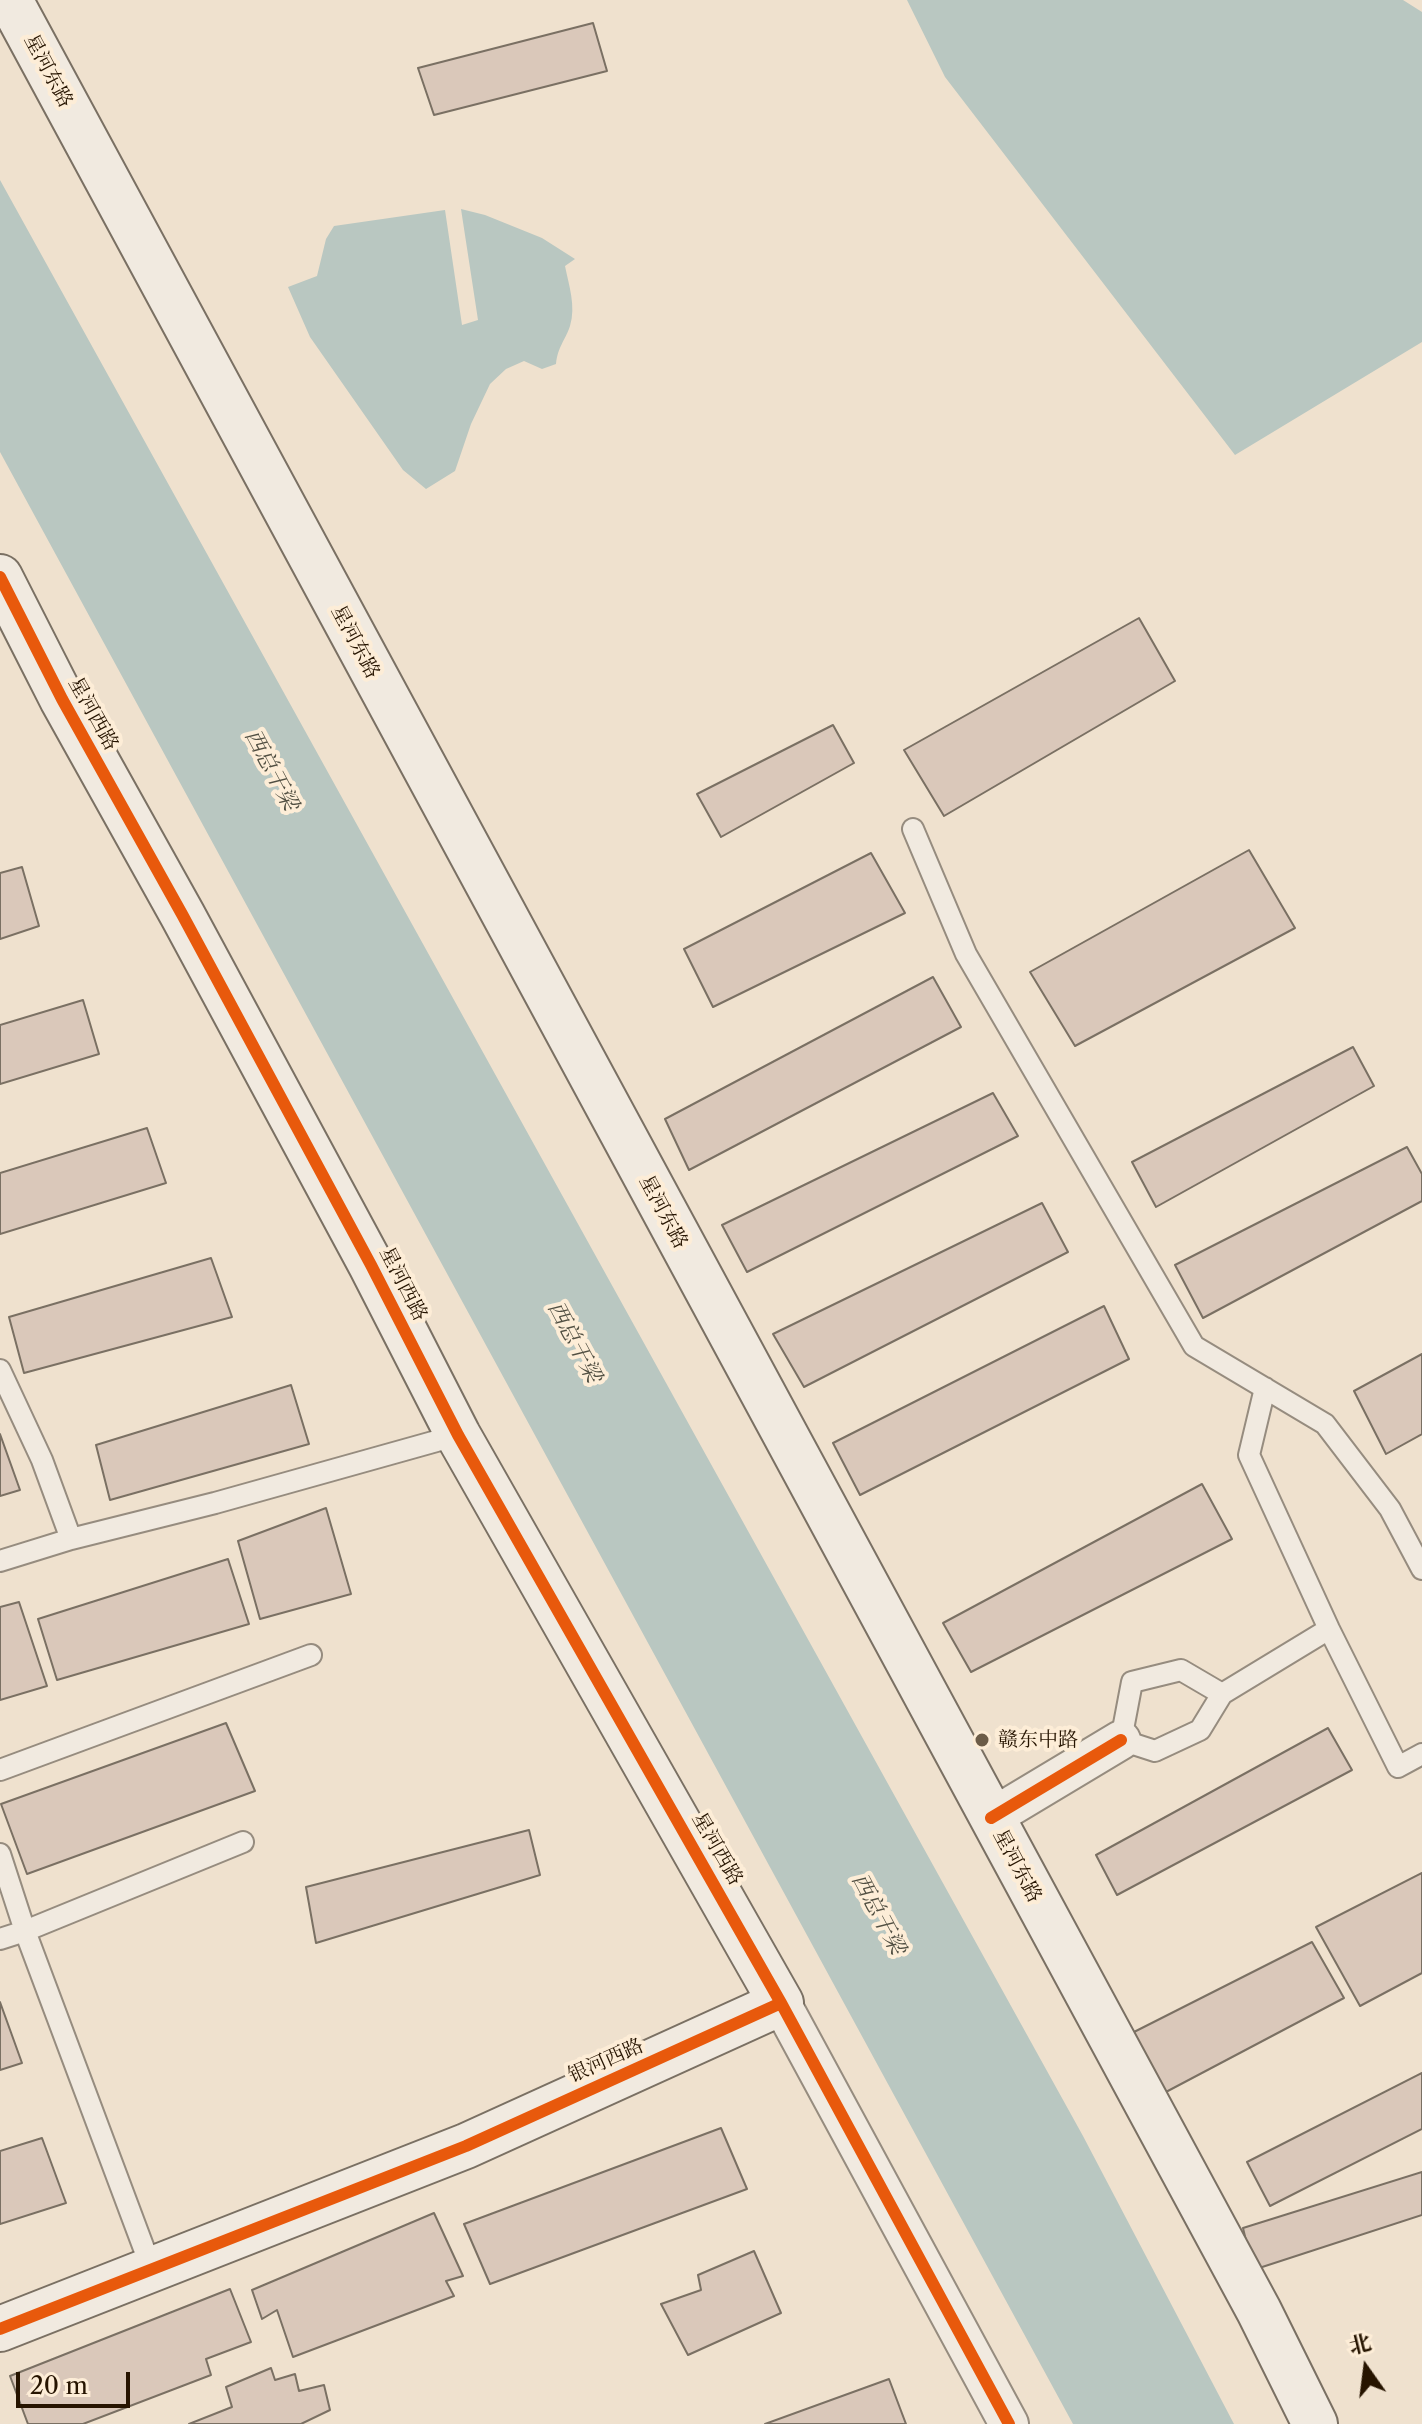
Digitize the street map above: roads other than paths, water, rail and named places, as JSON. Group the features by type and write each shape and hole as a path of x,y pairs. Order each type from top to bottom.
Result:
{"main road":[{"name":"星河东路","path":"10,0 1259,2311 1315,2424"},
{"name":"星河西路","path":"0,577 62,699 371,1265 458,1435 781,2003"},
{"name":"银河西路","path":"0,2329 466,2146 781,2003"}],"street":[{"path":"991,1818 1121,1740"},
{"path":"781,2003 1009,2424"}],"lane":[{"path":"913,829 966,954 1194,1346 1325,1424 1390,1509 1422,1569"},
{"path":"0,1370 42,1460 71,1539"},
{"path":"1265,1388 1249,1455 1329,1629 1398,1767 1422,1754"},
{"path":"0,1561 458,1435"},
{"path":"1222,1694 1181,1670 1132,1682 1121,1740 1155,1751 1200,1730 1222,1694 1329,1629"},
{"path":"0,1770 311,1655"},
{"path":"0,1939 243,1842"},
{"path":"0,1854 25,1931 152,2270"}],"water":[{"path":"907,0 1403,0 1422,12 1422,342 1235,455 945,77"},
{"name":"西总干梁","path":"0,180 1083,2136 1234,2424 1073,2424 0,452"},
{"path":"461,209 485,215 542,238 575,259 565,266 572,318 556,364 542,369 524,361 506,369 490,384 471,424 455,471 426,489 403,470 310,337 288,287 317,276 326,239 334,226 445,210 462,325 478,320"}],"place":[{"name":"赣东中路","path":"982,1740"}]}
